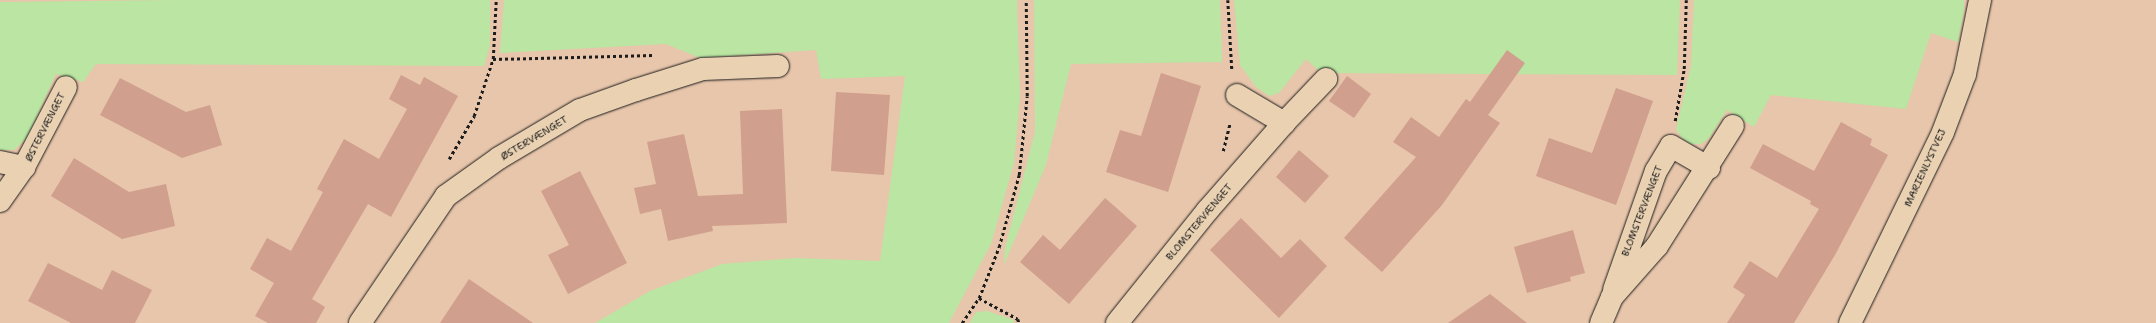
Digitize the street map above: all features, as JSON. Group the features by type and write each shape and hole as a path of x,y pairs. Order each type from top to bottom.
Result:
{"street":[{"name":"MARIENLYSTVEJ","path":"1850,323 1943,132 1965,74 1980,3"},
{"name":"ØSTERVÆNGET","path":"360,323 446,196 499,158 580,110 703,69 778,66"},
{"name":"BLOMSTERVÆNGET","path":"1117,323 1208,211 1284,123 1326,79"},
{"name":"ØSTERVÆNGET","path":"0,201 24,167 66,87"},
{"path":"1237,95 1284,123"},
{"name":"BLOMSTERVÆNGET","path":"1612,297 1657,246 1709,168 1733,126"},
{"path":"1671,146 1709,168"},
{"name":"BLOMSTERVÆNGET","path":"1601,323 1612,297 1656,170 1671,146"},
{"name":"ØSTERVÆNGET","path":"0,162 24,167"}],"path":[{"path":"446,196 446,164 474,116 493,58 496,0"},
{"path":"962,323 979,298 999,247 1019,176 1027,96 1026,0"},
{"path":"1671,146 1684,69 1686,0"},
{"path":"493,58 657,55"},
{"path":"979,298 1018,319 1019,323"}],"green space":[{"path":"174,0 490,0 490,45 484,66 96,64 83,82 56,74 27,138 14,150 0,150 0,2"},
{"path":"504,0 1017,0 1020,97 1014,163 991,244 949,323 595,323 650,291 722,264 795,258 880,261 905,76 821,79 816,50 700,58 666,44 500,53"},
{"path":"1034,0 1220,0 1222,62 1071,64 1046,165 1004,265 1005,248 1035,132"},
{"path":"1234,0 1680,0 1677,75 1321,73 1306,59 1279,93 1269,96 1256,87 1240,65"},
{"path":"1694,0 1964,0 1964,11 1958,42 1931,33 1906,109 1771,95 1754,127 1727,110 1709,138 1701,144 1690,144 1681,137 1676,129 1691,66"},
{"path":"987,311 1014,320 1013,323 970,323 976,312"}],"building":[{"path":"1507,50 1525,63 1488,115 1500,123 1442,205 1382,272 1344,238 1416,157 1393,142 1411,117 1439,137 1466,99 1470,102"},
{"path":"1161,73 1201,86 1168,192 1106,172 1120,130 1141,136"},
{"path":"401,75 420,85 424,77 458,96 391,217 368,204 312,299 325,307 316,323 268,323 255,316 274,283 250,269 267,238 291,251 323,192 317,189 344,139 379,159 407,109 389,99"},
{"path":"1347,76 1371,94 1354,118 1329,101"},
{"path":"120,78 186,112 210,105 222,145 182,158 100,115"},
{"path":"1616,88 1653,101 1616,205 1536,176 1549,138 1592,153"},
{"path":"836,92 890,95 884,175 831,171"},
{"path":"782,109 787,223 712,226 713,231 668,241 661,209 640,214 634,188 656,184 647,142 684,134 698,196 743,194 740,111"},
{"path":"1841,122 1872,139 1870,145 1888,155 1835,255 1794,323 1727,323 1745,295 1733,287 1750,261 1777,278 1819,209 1810,204 1811,201 1750,168 1763,144 1814,171"},
{"path":"1299,150 1329,176 1305,203 1276,177"},
{"path":"74,158 129,192 166,184 175,226 122,239 51,196"},
{"path":"580,171 627,263 568,294 548,255 569,245 541,191"},
{"path":"1105,198 1137,226 1069,304 1020,262 1043,235 1060,250"},
{"path":"1241,218 1281,258 1300,239 1327,266 1279,318 1210,250"},
{"path":"1573,230 1585,273 1570,277 1571,281 1527,293 1514,247"},
{"path":"48,263 102,290 112,270 152,290 135,323 71,323 28,301"},
{"path":"469,279 533,323 440,323"},
{"path":"1490,294 1527,323 1448,323"}]}
